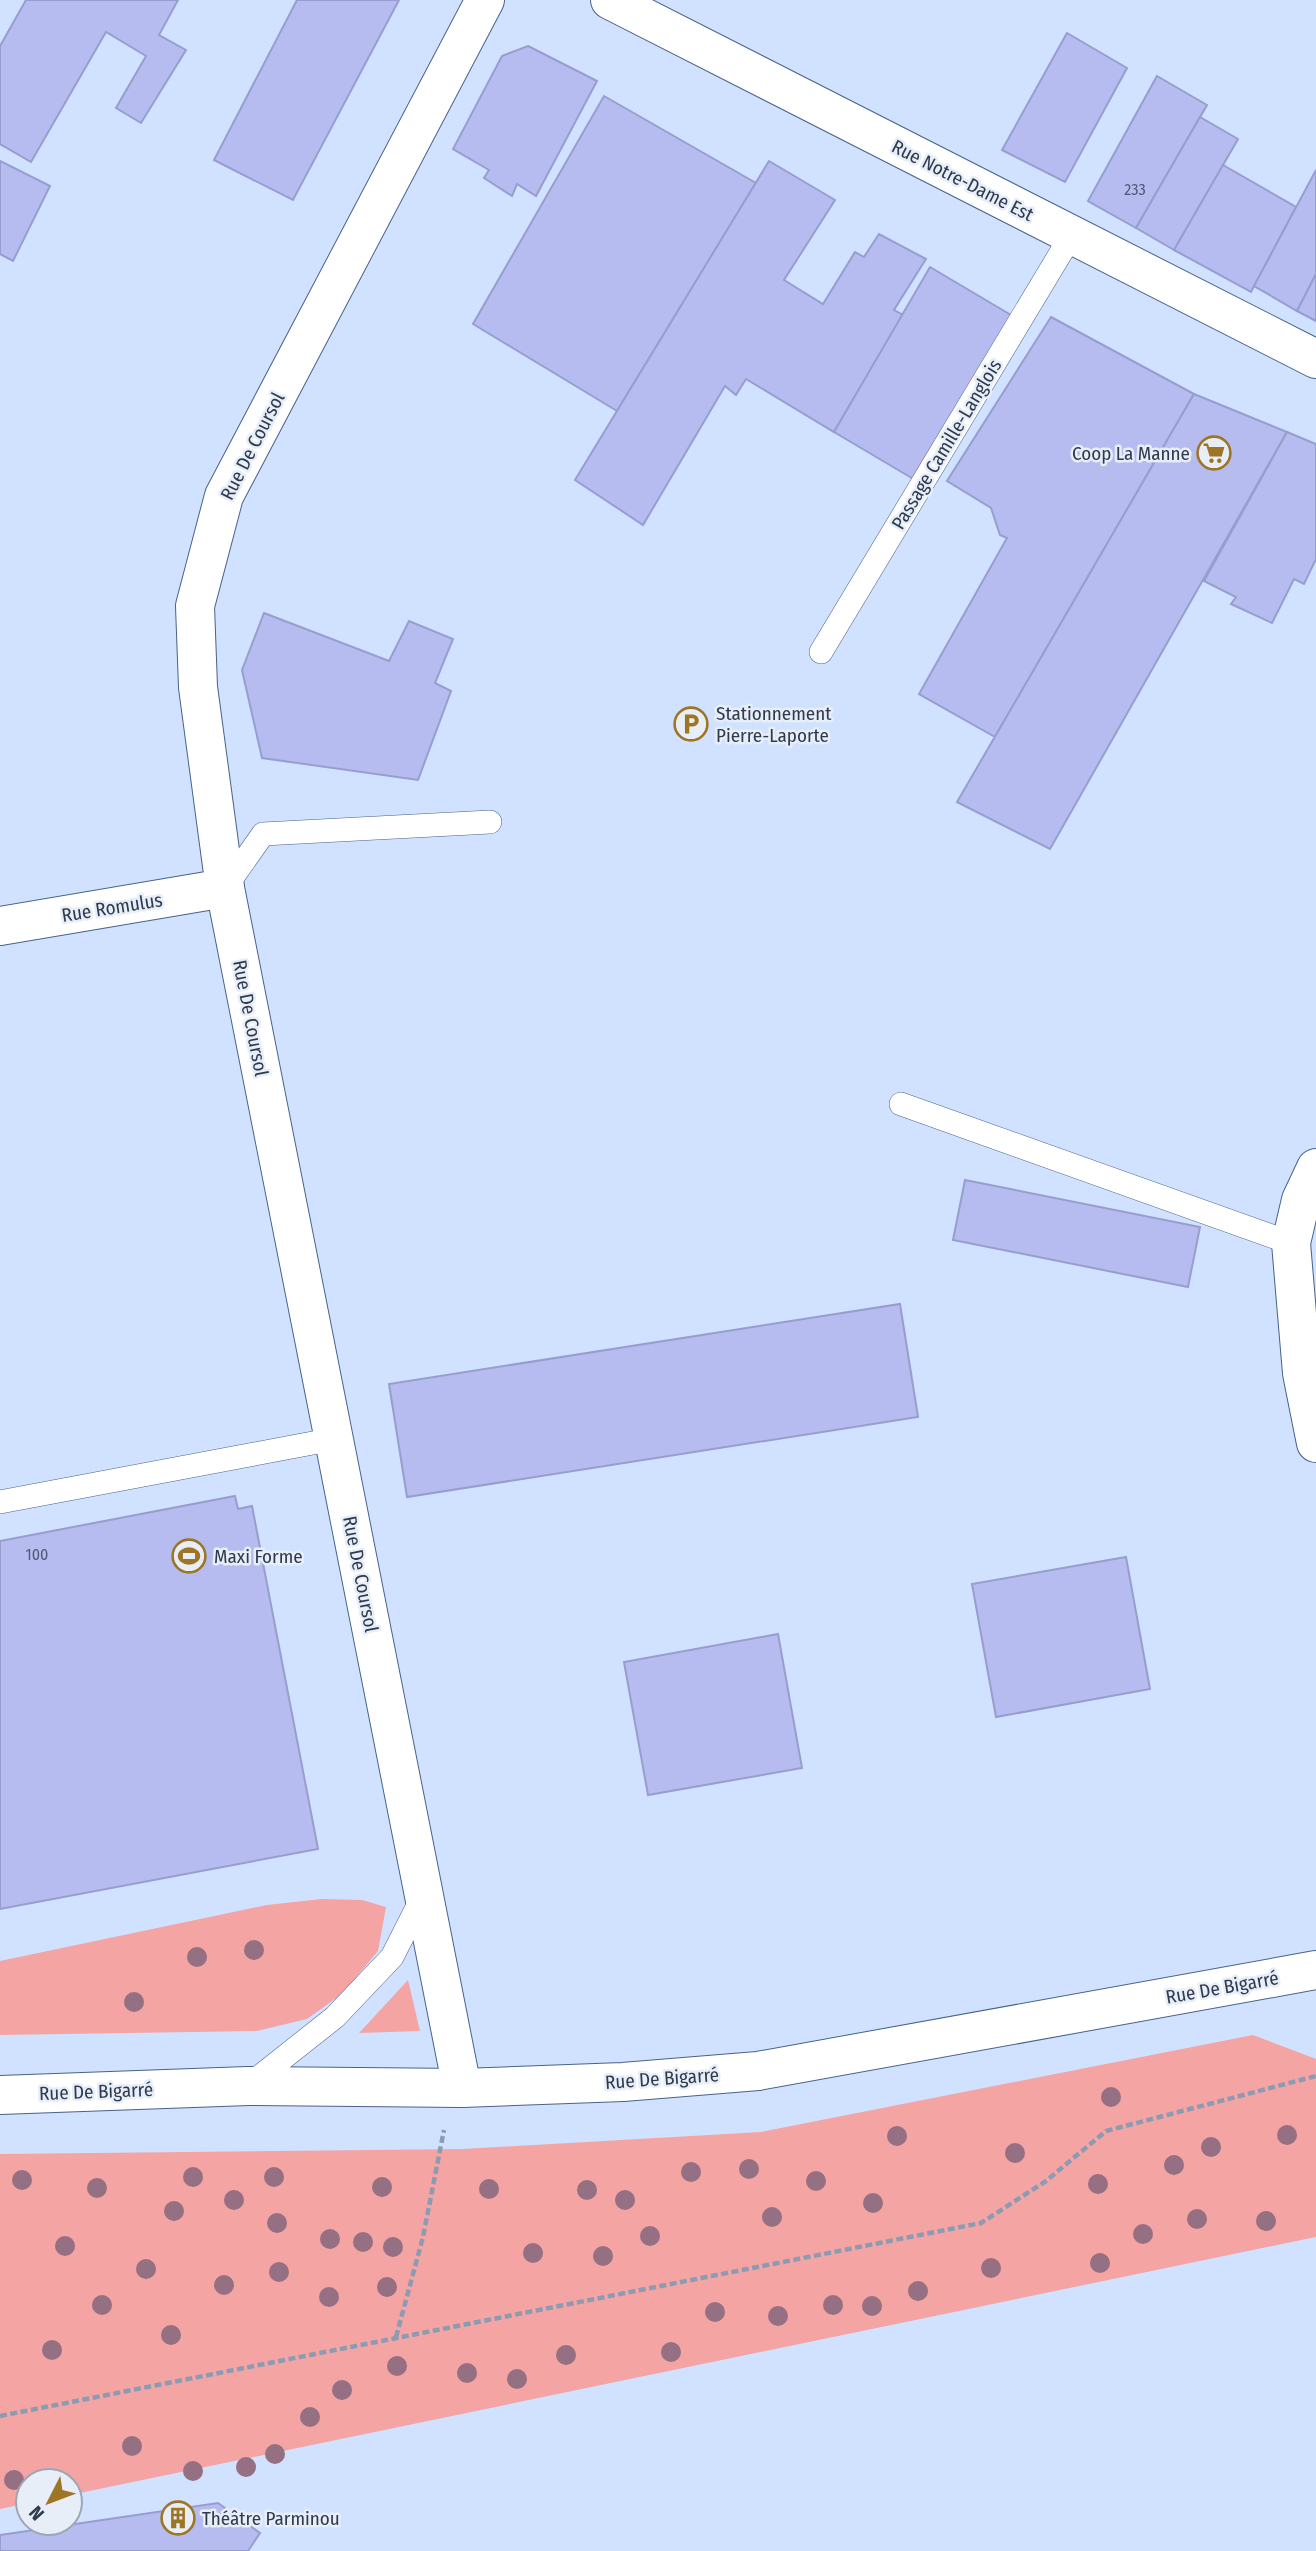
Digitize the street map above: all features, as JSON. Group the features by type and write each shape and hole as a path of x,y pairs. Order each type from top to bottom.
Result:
{"street":[{"name":"Rue De Coursol","path":"456,2088 424,1894 225,888 198,687 195,606 224,496 485,0"},
{"name":"Rue Notre-Dame Est","path":"610,0 1316,359"},
{"name":"Rue Romulus","path":"0,926 225,888"},
{"path":"1316,1168 1301,1200 1291,1243 1302,1373 1316,1443"},
{"name":"Rue De Bigarré","path":"0,2095 248,2086 456,2088 623,2082 758,2071 1316,1970"}],"lane":[{"name":"Passage Camille-Langlois","path":"821,652 1072,236"},
{"path":"225,888 263,834 490,822"},
{"path":"901,1104 1291,1243"},
{"path":"0,1502 334,1439"},
{"path":"248,2086 335,2017 392,1957 424,1894"}],"path":[{"path":"0,2416 981,2223 1046,2181 1107,2131 1316,2076"},
{"path":"396,2337 423,2237 456,2088"}],"shaded area":[{"path":"322,1899 362,1900 386,1907 378,1951 342,1994 307,2019 257,2031 0,2035 0,1961 267,1905"},
{"path":"408,1980 420,2031 359,2033"},
{"path":"1253,2035 1316,2059 1316,2237 84,2492 84,2467 14,2467 14,2506 0,2509 0,2154 463,2149 761,2132"}],"building":[{"path":"26,0 178,0 159,35 186,50 141,123 116,108 146,56 106,32 31,162 0,144 0,46"},
{"path":"297,0 399,0 293,200 214,160"},
{"path":"1067,33 1127,68 1065,182 1002,150"},
{"path":"528,46 597,81 536,196 517,184 512,196 484,178 489,170 453,149 502,56"},
{"path":"1157,76 1207,105 1136,228 1088,201"},
{"path":"604,96 756,183 617,411 473,324"},
{"path":"1200,117 1238,139 1174,250 1136,228"},
{"path":"0,161 50,186 13,261 0,254"},
{"path":"769,161 835,200 784,280 823,304 855,252 864,257 879,234 926,259 894,310 903,315 834,432 746,379 736,395 725,386 643,525 575,480"},
{"path":"1223,165 1296,207 1251,292 1174,250"},
{"path":"1316,170 1316,274 1297,311 1254,286"},
{"path":"930,267 1011,315 915,480 834,432"},
{"path":"1316,274 1316,321 1297,311"},
{"path":"1051,317 1194,394 995,737 919,694 1007,538 1000,535 991,508 947,481"},
{"path":"1194,394 1287,432 1050,849 957,802"},
{"path":"1287,432 1316,444 1316,559 1304,584 1294,579 1272,623 1231,604 1236,597 1204,581"},
{"path":"264,613 389,661 409,621 453,639 435,683 451,691 418,780 262,758 242,670"},
{"path":"965,1180 1200,1227 1188,1287 953,1240"},
{"path":"900,1304 918,1417 407,1497 389,1384"},
{"path":"235,1496 238,1509 252,1506 318,1849 0,1909 0,1541"},
{"path":"1126,1557 1150,1689 996,1717 972,1584"},
{"path":"778,1634 802,1768 648,1795 624,1662"},
{"name":"Théâtre Parminou","path":"218,2503 260,2533 248,2551 0,2551 0,2535 14,2533 14,2537 84,2537 84,2523"}],"place":[{"name":"Coop La Manne","path":"1214,453"},
{"name":"Stationnement Pierre-Laporte","path":"691,724"},
{"name":"Maxi Forme","path":"189,1556"},
{"name":"Théâtre Parminou","path":"178,2518"}]}
